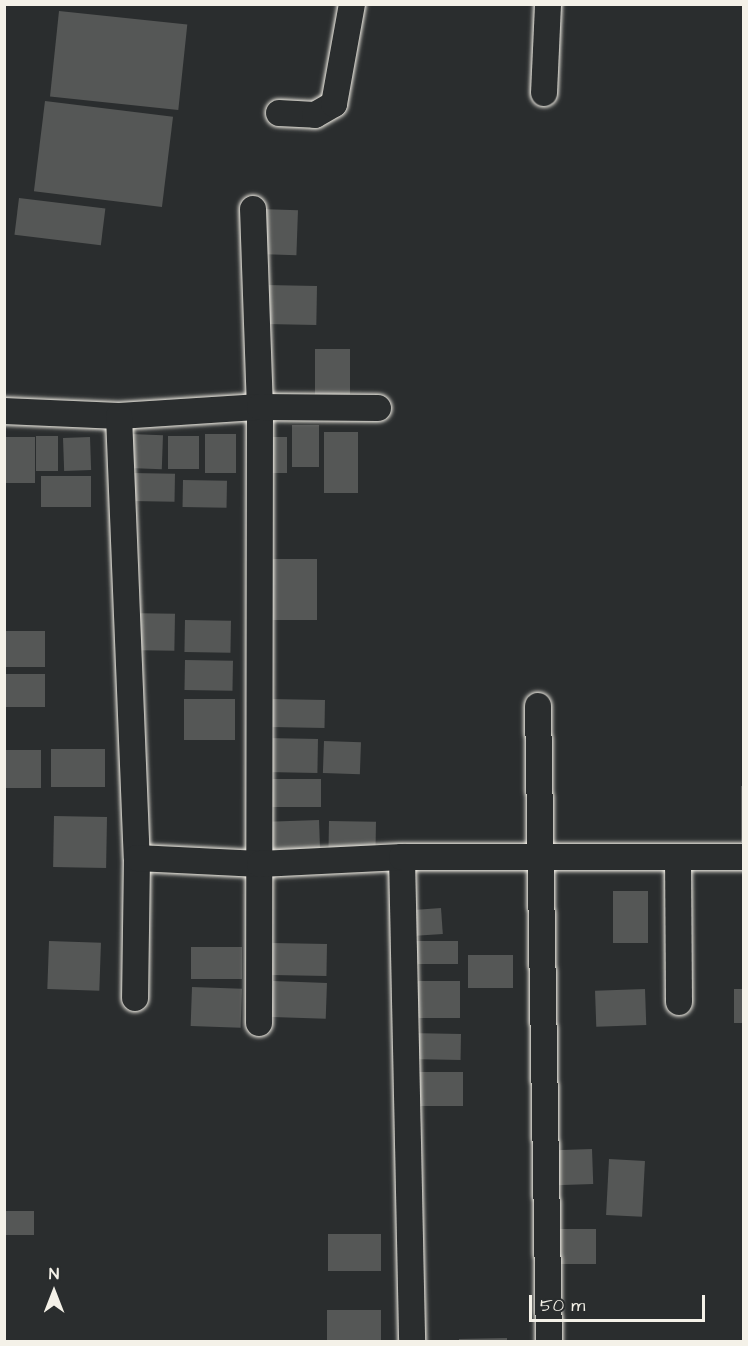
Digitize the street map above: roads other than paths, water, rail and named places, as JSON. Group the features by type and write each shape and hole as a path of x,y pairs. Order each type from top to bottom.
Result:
{"street":[{"path":"279,113 315,115 334,104 352,4"},
{"path":"544,93 548,4"},
{"path":"253,209 260,407 259,1023"},
{"path":"4,411 119,416 260,407 378,408"},
{"path":"119,416 137,858 135,998"},
{"path":"537,706 543,857 549,1341"},
{"path":"137,858 260,864 402,856 744,856"},
{"path":"402,856 412,1341"},
{"path":"678,856 679,1002"}]}
